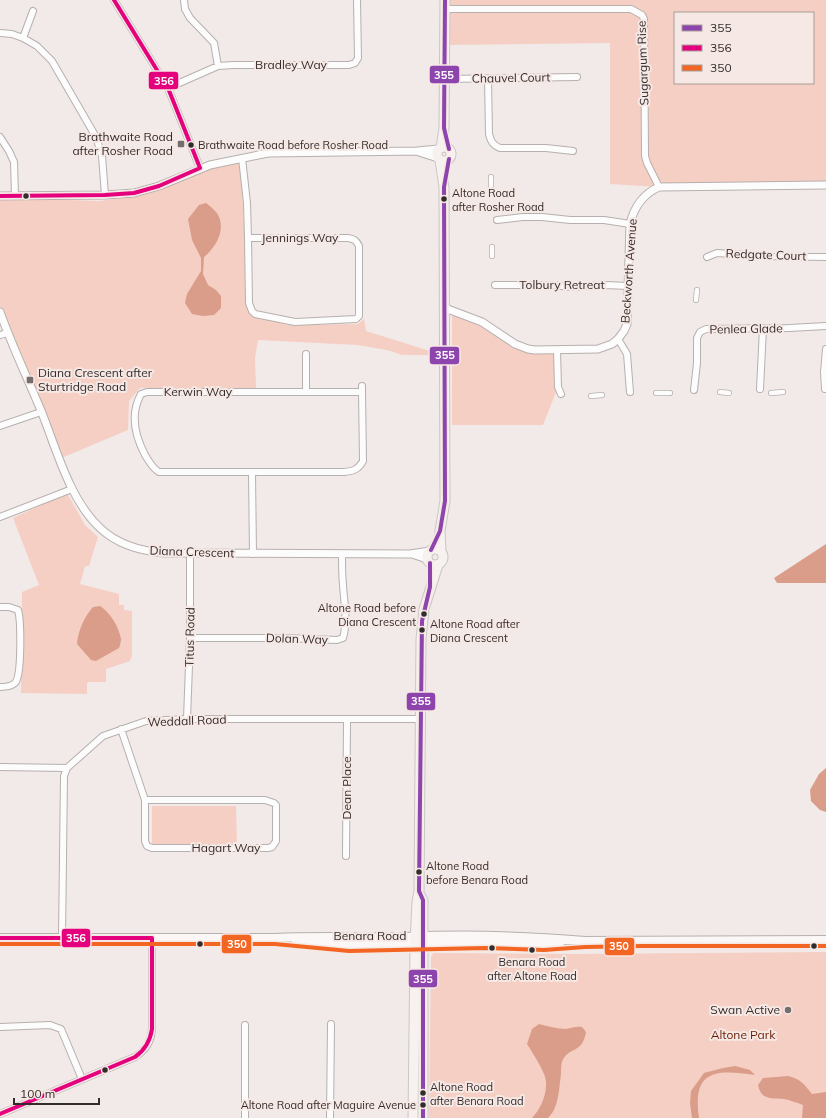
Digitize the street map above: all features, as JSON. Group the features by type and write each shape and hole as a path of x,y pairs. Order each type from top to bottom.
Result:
{"main road":[{"path":"443,149 445,0"},
{"path":"413,1118 419,939 423,900 419,891 422,622 430,587 431,558 440,531 445,501 444,187 437,153 443,149"},
{"path":"443,149 451,154 444,187"},
{"path":"439,159 444,162 449,159"},
{"path":"431,558 443,559 441,552 440,531"},
{"path":"431,558 436,549 441,552"},
{"name":"Benara Road","path":"0,938 275,938 308,936 407,937 419,939 540,937 585,941 826,940"},
{"path":"419,939 423,1118"}],"street":[{"path":"114,0 168,88 200,168"},
{"path":"184,0 185,9 190,18 214,44 218,66"},
{"name":"Bradley Way","path":"168,88 218,66 349,65 355,63 358,58 357,0"},
{"name":"Sugargum Rise","path":"445,10 631,9 642,15 644,20 645,156 659,187"},
{"path":"23,38 33,11"},
{"path":"0,33 12,34 23,38 37,46 52,61 96,137 102,156 105,195"},
{"name":"Chauvel Court","path":"444,79 577,77"},
{"path":"488,79 489,134 494,145 500,148 546,148 573,151"},
{"path":"0,137 14,162 14,196"},
{"path":"0,196 134,194 159,186 200,168 268,153 417,151 443,149"},
{"path":"417,151 439,159"},
{"name":"Jennings Way","path":"242,158 247,203 249,303 252,311 255,314 294,322 356,319 358,316 359,246 354,239 248,238"},
{"path":"491,177 491,189"},
{"path":"659,187 826,185"},
{"name":"Beckworth Avenue","path":"445,312 461,315 482,322 504,338 521,347 535,350 598,349 612,344 624,331 627,324 630,224 632,214 637,204 645,196 659,187"},
{"path":"497,220 523,217 542,217 604,220 630,224"},
{"path":"492,247 492,256"},
{"name":"Redgate Court","path":"707,257 717,253 826,258"},
{"name":"Tolbury Retreat","path":"495,285 552,285 571,287 600,284 628,286"},
{"path":"696,300 697,290"},
{"name":"Diana Crescent","path":"0,312 4,334 41,412 72,489 84,511 112,537 130,547 147,552 190,554 410,554 431,558"},
{"name":"Penlea Glade","path":"694,390 697,363 697,338 703,330 710,328 826,326"},
{"path":"760,389 763,328"},
{"path":"618,339 627,354 630,392"},
{"path":"825,389 826,349"},
{"path":"557,350 558,387 561,394"},
{"path":"306,354 306,392"},
{"name":"Kerwin Way","path":"362,389 363,461 354,471 252,473 159,472 155,470 149,462 140,446 136,432 136,408 141,394 147,392 306,392 362,389"},
{"path":"720,392 729,393"},
{"path":"771,393 783,392"},
{"path":"656,393 670,393"},
{"path":"591,396 602,395"},
{"path":"0,426 41,412"},
{"path":"252,473 252,554"},
{"path":"0,517 72,489"},
{"name":"Titus Road","path":"187,719 190,638 190,554"},
{"name":"Dolan Way","path":"190,638 287,638 337,640 343,638 345,632 345,615 342,583 342,554"},
{"path":"0,607 9,607 18,610 20,615 20,668 16,682 11,685 0,687"},
{"name":"Weddall Road","path":"67,768 103,736 146,721 187,719 421,719"},
{"name":"Dean Place","path":"346,856 347,720"},
{"name":"Hagart Way","path":"121,729 145,800 145,841 147,846 152,848 268,848 272,847 276,841 276,805 270,801 145,800"},
{"path":"0,767 67,768 64,776 62,938"},
{"path":"0,1114 135,1057 143,1052 149,1045 152,1037 152,938"},
{"path":"330,1118 331,1024"},
{"path":"0,1027 50,1025 60,1030 82,1079"},
{"path":"245,1025 245,1118"}],"green space":[{"path":"445,0 826,0 826,185 659,187 610,184 610,43 444,45"},
{"path":"240,161 245,238 246,306 250,314 288,325 358,324 364,319 366,331 430,351 437,351 437,355 402,355 387,350 357,345 258,340 255,358 256,388 140,388 129,401 128,430 59,459 0,312 0,198 100,201 135,196 198,173"},
{"path":"461,315 482,322 521,347 557,350 558,387 543,425 452,425 452,316"},
{"path":"67,493 85,525 98,537 89,566 85,566 80,584 119,594 119,605 124,605 124,610 132,611 132,656 130,661 106,669 106,682 87,683 87,694 21,693 22,592 39,585 13,518"},
{"path":"152,806 236,806 237,846 152,846"},
{"name":"Altone Park","path":"826,952 826,1118 429,1118 431,956 433,953 568,954"}],"shaded area":[{"path":"206,203 218,215 221,231 215,245 204,257 203,274 208,285 216,290 221,296 221,308 214,315 203,316 192,314 185,303 187,294 201,271 201,258 192,240 188,219 199,205"},
{"path":"826,544 826,583 777,583 774,578"},
{"path":"100,606 114,620 121,640 119,648 96,661 91,660 77,644 80,629 87,615 93,607"},
{"path":"826,768 826,812 820,810 811,801 810,790 819,774"},
{"path":"539,1024 563,1029 582,1027 586,1032 581,1044 568,1054 562,1062 559,1091 556,1103 552,1114 548,1118 532,1118 542,1103 546,1085 546,1080 542,1070 527,1044 532,1029"},
{"path":"735,1066 750,1070 755,1075 728,1072 709,1076 703,1082 699,1090 699,1118 692,1118 690,1103 691,1091 704,1073"},
{"path":"788,1076 802,1082 812,1094 826,1092 826,1118 802,1118 803,1105 786,1099 764,1096 759,1090 758,1085 763,1078"}],"transit line":[{"name":"356","path":"114,0 168,88 200,168"},
{"name":"355","path":"445,0 444,128 449,149"},
{"name":"355","path":"431,550 440,531 445,501 444,187 449,159"},
{"name":"356","path":"0,196 105,195 134,193 159,186 200,168"},
{"name":"355","path":"423,1118 423,900 419,891 422,621 430,587 430,563"},
{"name":"356","path":"0,938 152,938"},
{"name":"356","path":"0,1114 135,1057 142,1052 150,1038 152,1029 152,938"},
{"name":"350","path":"0,944 275,944 349,951 485,948 544,950 585,947 643,946 826,946"}],"place":[{"name":"Brathwaite Road after Rosher Road","path":"181,144"},
{"name":"Brathwaite Road before Rosher Road","path":"191,145"},
{"name":"Altone Road after Rosher Road","path":"444,199"},
{"name":"Diana Crescent after Sturtridge Road","path":"30,380"},
{"name":"Altone Road before Diana Crescent","path":"424,614"},
{"name":"Altone Road after Diana Crescent","path":"422,630"},
{"name":"Altone Road before Benara Road","path":"419,872"},
{"name":"Benara Road after Altone Road","path":"532,950"},
{"name":"Swan Active","path":"788,1010"},
{"name":"Altone Road after Benara Road","path":"423,1093"},
{"name":"Altone Road after Maguire Avenue","path":"423,1105"}]}
